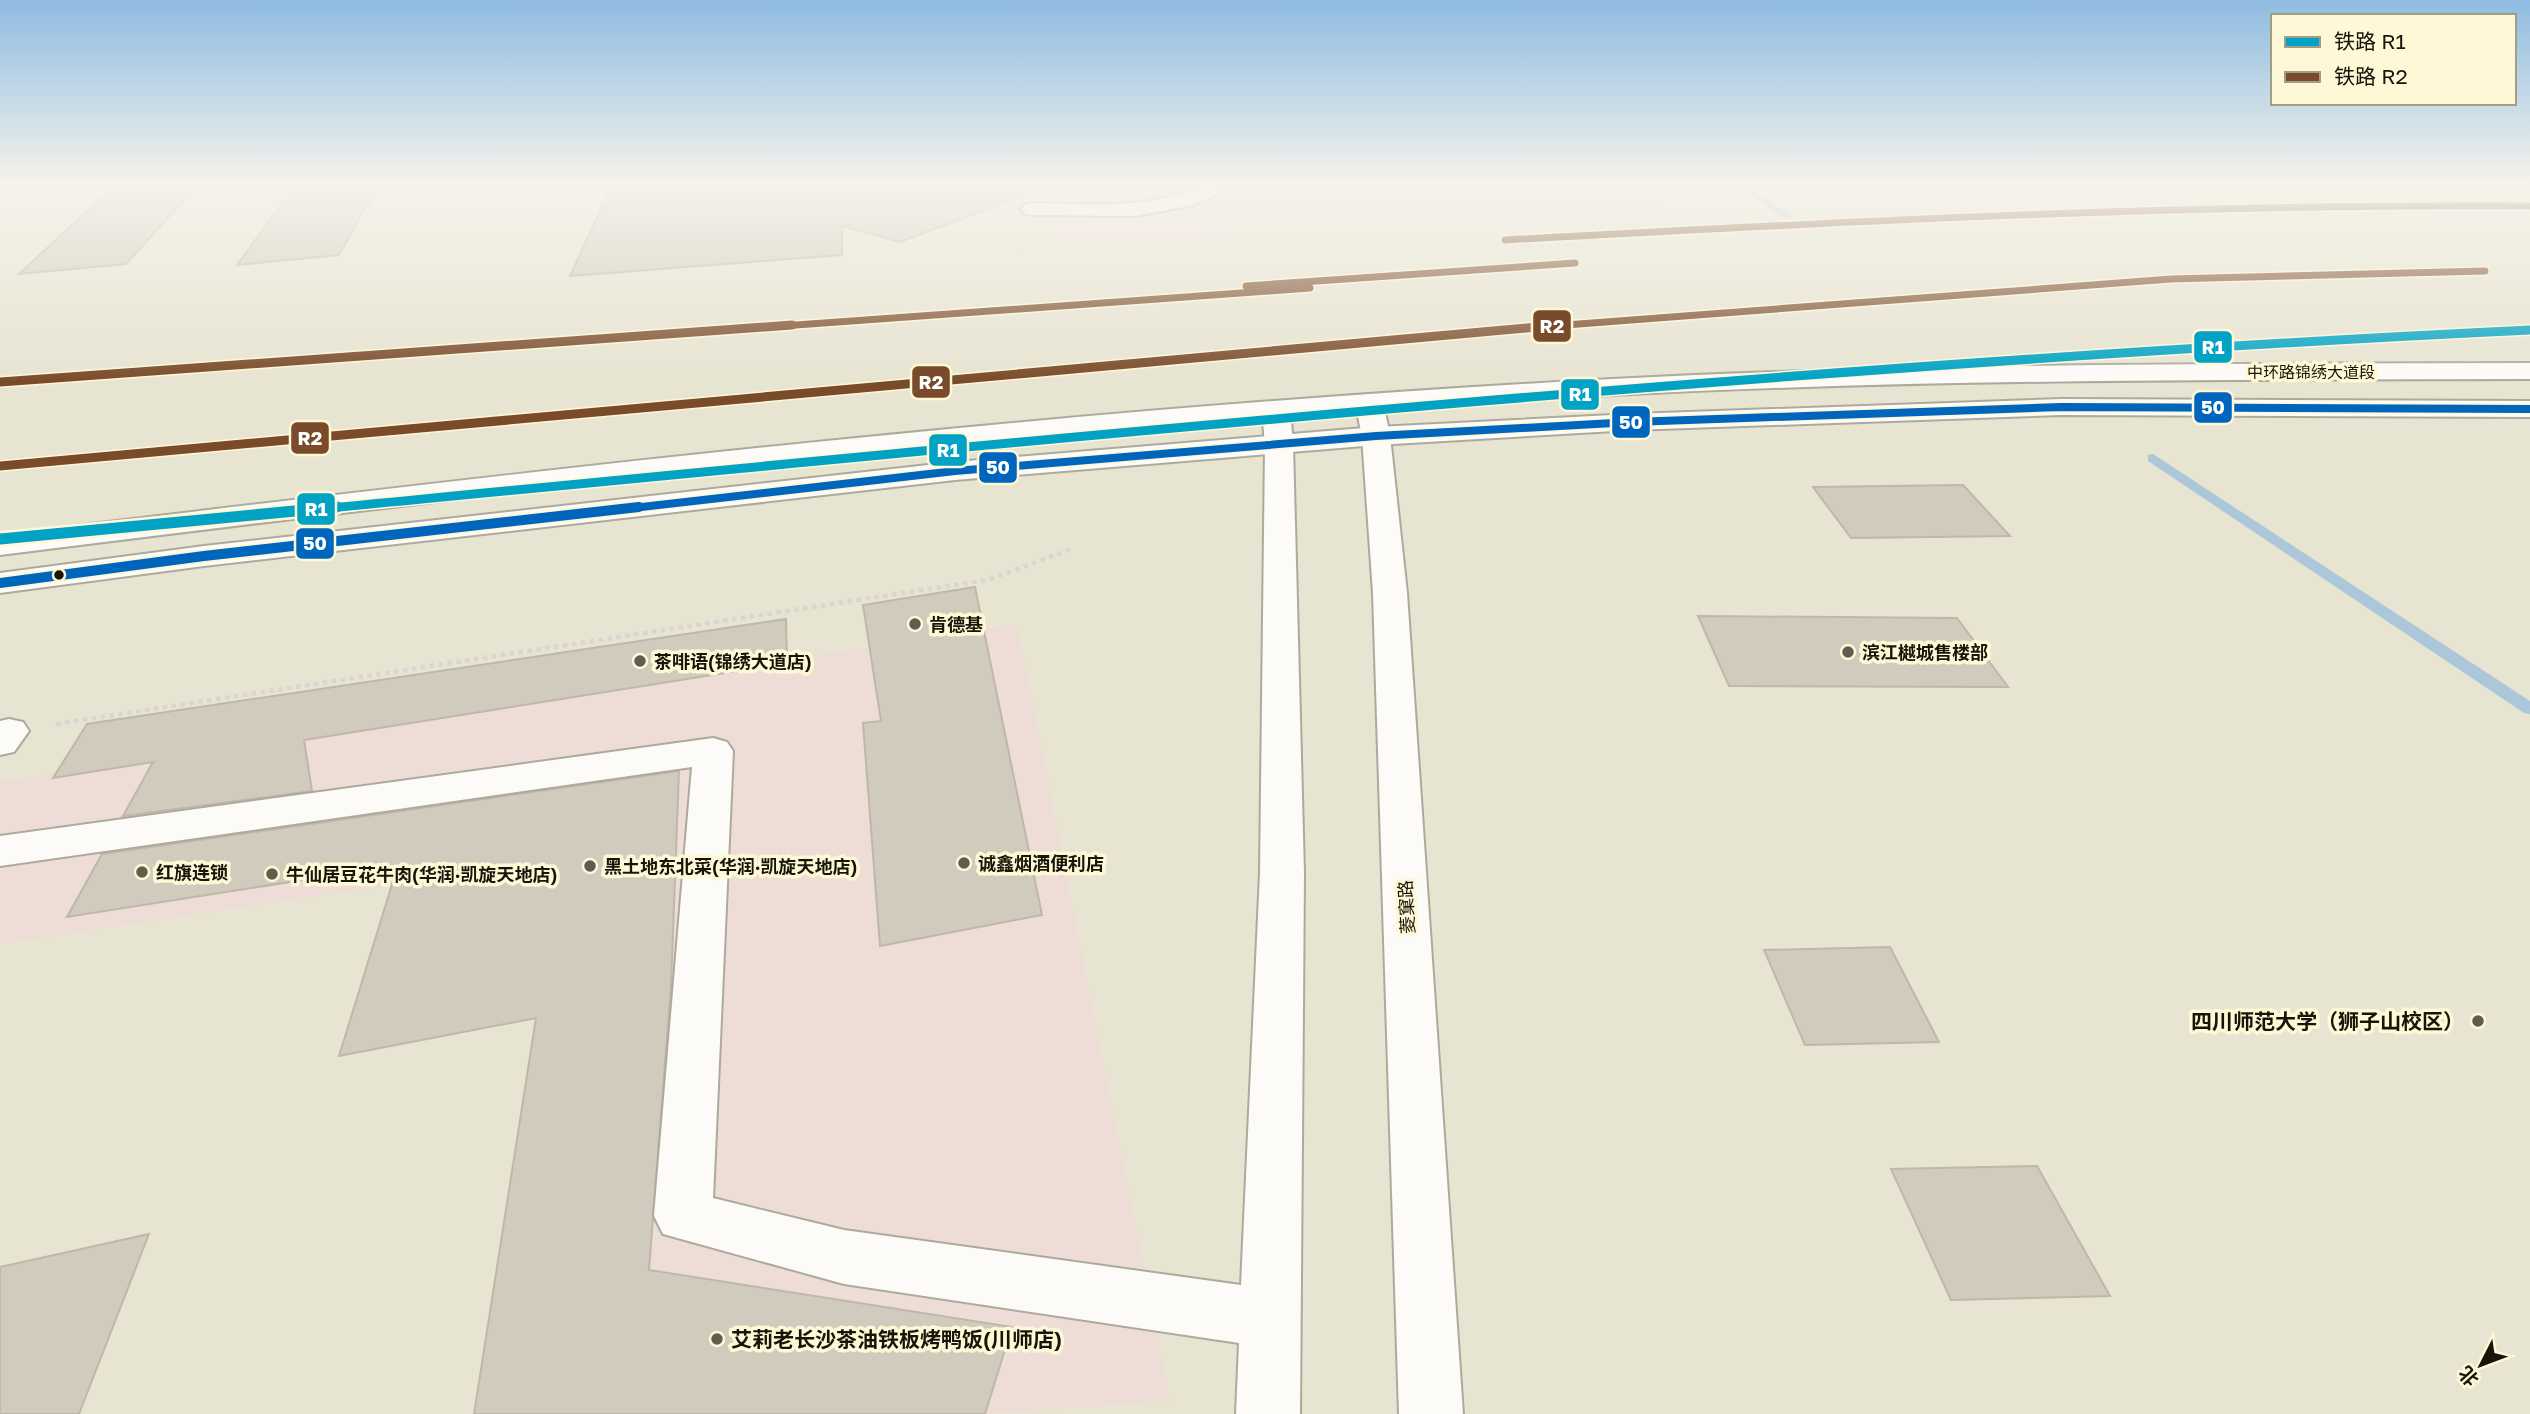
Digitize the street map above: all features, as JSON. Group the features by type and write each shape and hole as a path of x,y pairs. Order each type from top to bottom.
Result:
{"main road":[{"name":"中环路锦绣大道段","path":"0,583 204,556 955,471 1277,427 1373,419 1615,387 1982,373 2530,371"},
{"name":"中环路锦绣大道段","path":"1373,419 1632,422 2061,407 2530,410"},
{"name":"菱窠路","path":"1373,419 1390,593 1431,1414"},
{"name":"中环路锦绣大道段","path":"0,545 335,503 973,433 1277,427"},
{"path":"1268,1414 1282,873 1277,427"},
{"path":"0,851 713,751 683,1216 844,1256 1270,1318"}],"path":[{"path":"5,737 987,580 1072,549"}],"shaded area":[{"path":"1017,624 1170,1401 984,1414 608,1414 661,844 0,944 0,782"}],"building":[{"path":"45,250 139,250 126,264 19,274"},
{"path":"248,250 342,250 339,255 237,265"},
{"path":"582,250 842,250 842,255 570,276"},
{"path":"1963,485 2010,536 1851,538 1813,487"},
{"path":"975,587 1042,915 880,946 863,723 881,721 863,605"},
{"name":"滨江樾城售楼部","path":"1698,616 1957,618 2008,687 1729,686"},
{"path":"786,619 787,663 304,740 312,791 123,816 153,762 53,778 87,724"},
{"path":"679,771 671,986 649,1270 1012,1327 985,1414 474,1414 536,1018 339,1056 398,865 67,917 102,854"},
{"path":"1890,947 1939,1042 1805,1045 1764,950"},
{"path":"2037,1166 2110,1296 1951,1300 1891,1169"},
{"path":"149,1234 79,1414 0,1414 0,1267"}],"waterway":[{"path":"2153,458 2530,709"}],"rail line":[{"name":"R2","path":"1246,286 1575,263"},
{"name":"R2","path":"0,466 1649,317 2171,279 2485,271"},
{"name":"R2","path":"0,382 1310,288"},
{"name":"R1","path":"0,539 881,456 1690,385 2110,354 2530,330"}],"transit line":[{"name":"50","path":"0,583 204,556 955,471 1376,436 1632,422 2061,407 2530,409"}],"place":[{"name":"肯德基","path":"915,624"},
{"name":"滨江樾城售楼部","path":"1848,652"},
{"name":"茶啡语(锦绣大道店)","path":"640,661"},
{"name":"诚鑫烟酒便利店","path":"964,863"},
{"name":"黑土地东北菜(华润·凯旋天地店)","path":"590,866"},
{"name":"红旗连锁","path":"142,872"},
{"name":"牛仙居豆花牛肉(华润·凯旋天地店)","path":"272,874"},
{"name":"四川师范大学（狮子山校区）","path":"2478,1021"},
{"name":"艾莉老长沙茶油铁板烤鸭饭(川师店)","path":"717,1339"}]}
